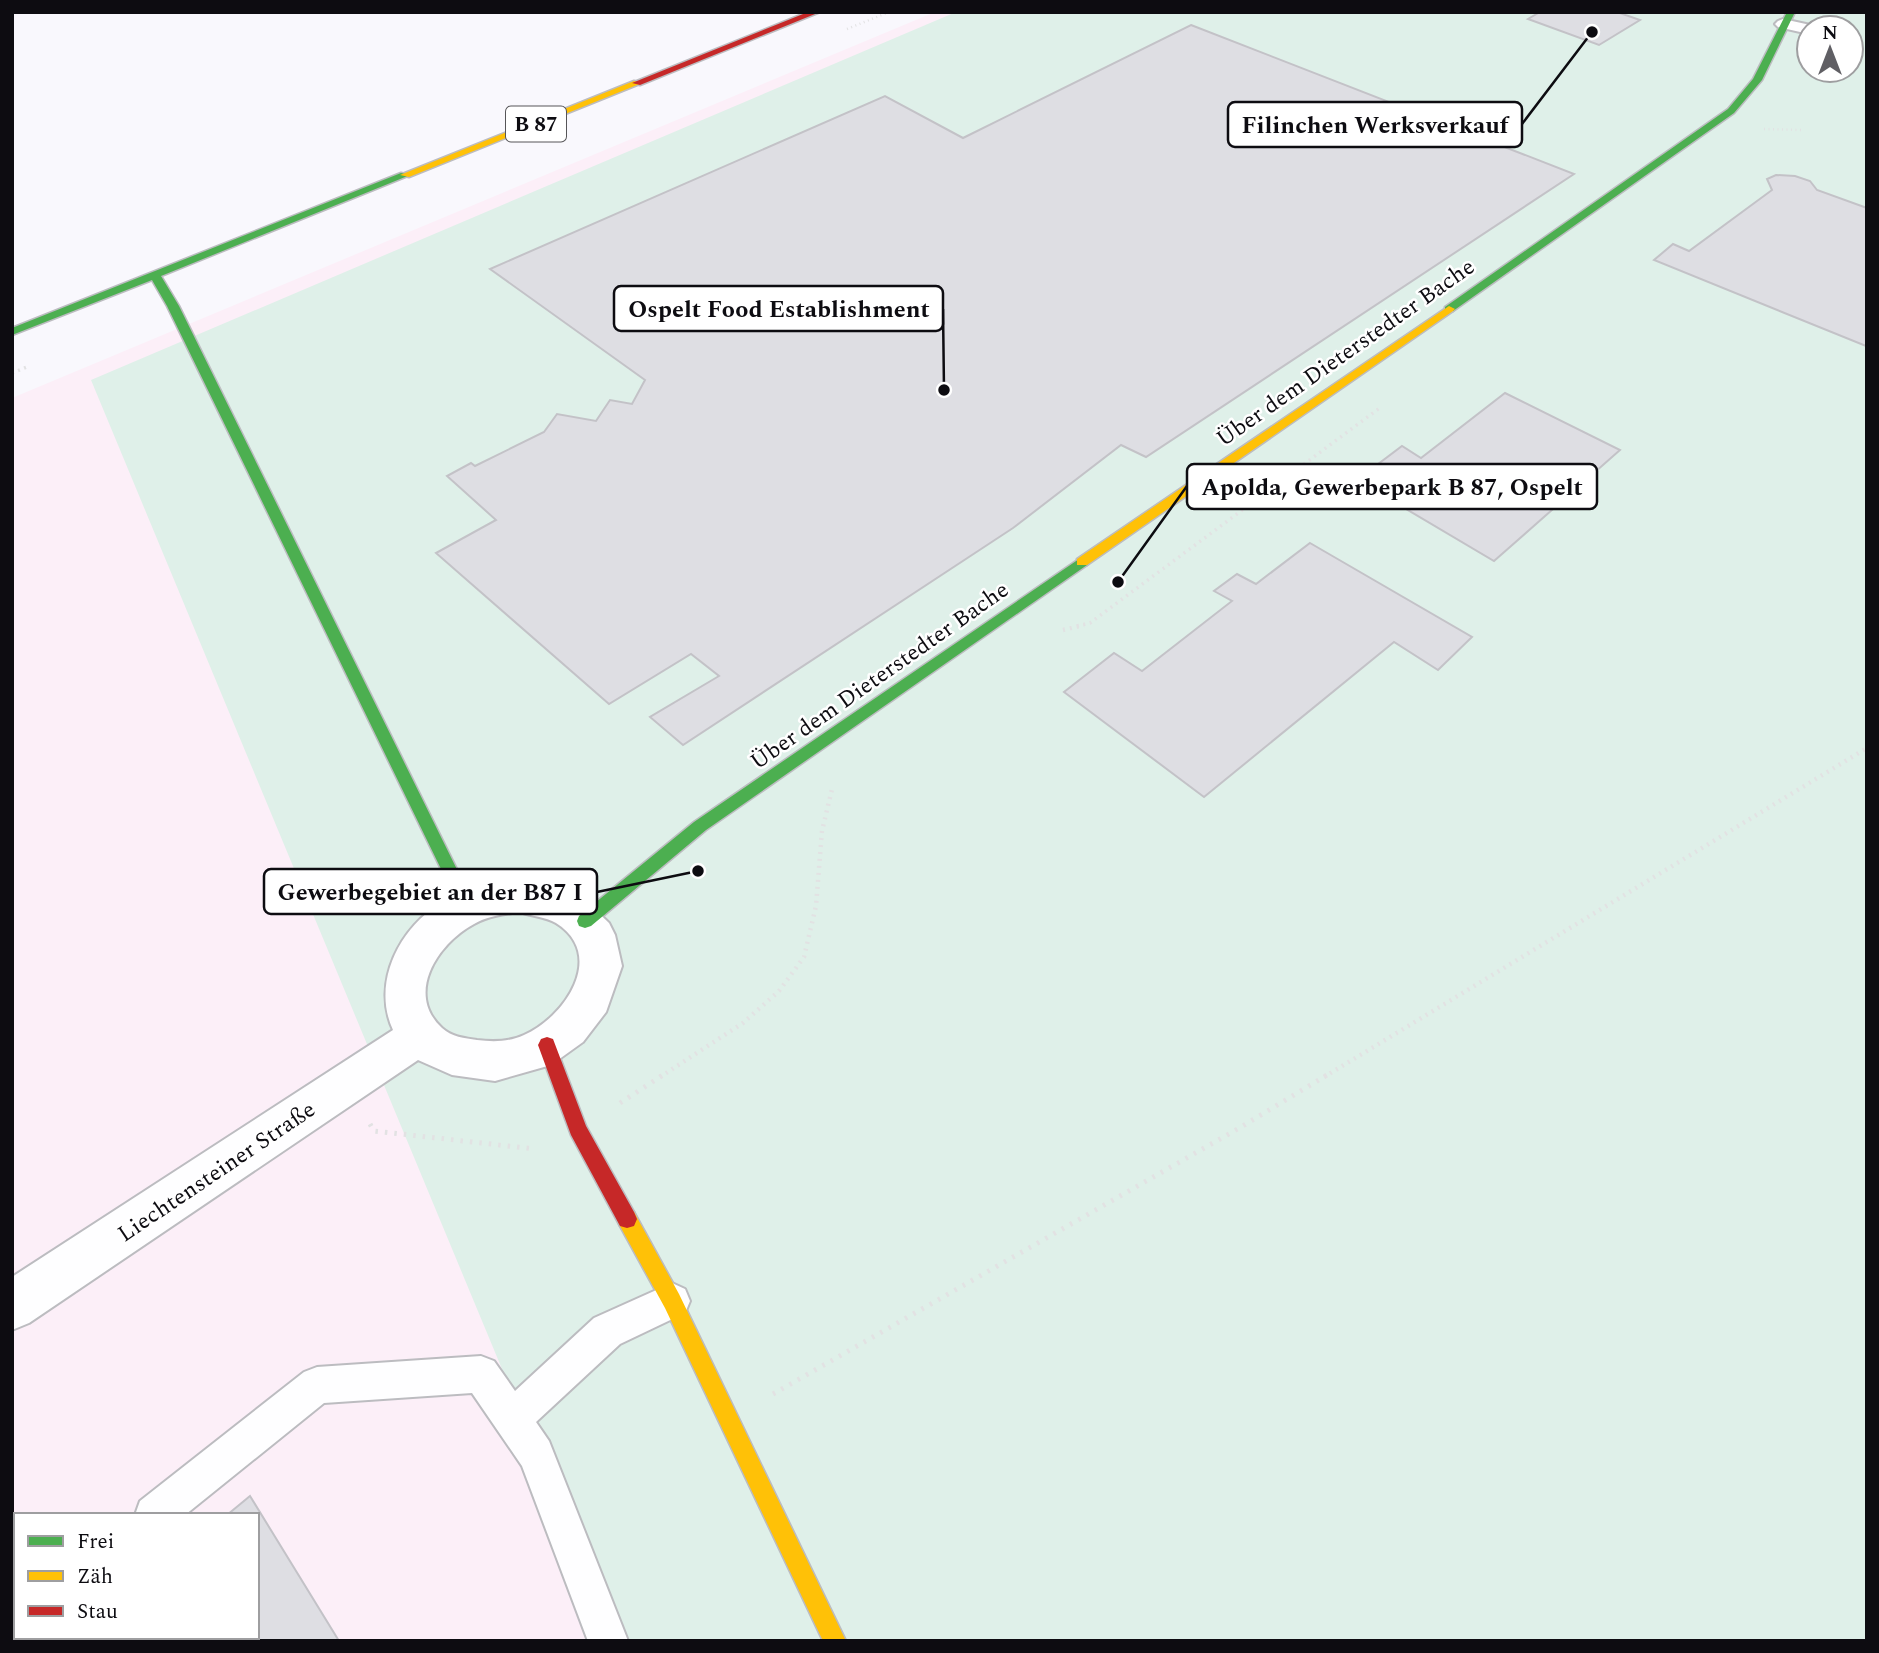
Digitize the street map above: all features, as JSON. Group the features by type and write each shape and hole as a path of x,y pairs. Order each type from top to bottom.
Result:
{"street":[{"name":"B 87","path":"12,332 816,12"},
{"name":"Über dem Dieterstedter Bache","path":"585,921 700,826 1676,152 1735,107 1756,82 1787,18"},
{"path":"155,275 173,306 468,908"},
{"path":"520,896 545,899 568,907 585,921 599,943 602,970 593,998 575,1024 547,1045 519,1057 490,1062 463,1059 438,1051 419,1036 407,1016 403,991 409,967 422,943 443,923 468,908 494,899 520,896"},
{"name":"Liechtensteiner Straße","path":"12,1306 419,1036"},
{"path":"547,1045 578,1129 672,1301 835,1641"}],"lane":[{"path":"512,1419 607,1331 672,1301"},
{"path":"157,1513 317,1385 481,1374 536,1454 608,1641"}],"path":[{"path":"1753,129 1801,130"},
{"path":"1050,633 1090,623 1390,401"},
{"path":"730,1419 1241,1127 1867,748"},
{"path":"343,1086 374,1130 536,1149 578,1129 743,1023 779,990 804,957 816,906 822,831 832,788"}],"shaded area":[{"path":"935,12 1867,12 1867,600 786,1641 12,1641 12,398"},
{"path":"956,12 1867,12 1867,1641 615,1641 91,380"}],"building":[{"path":"1540,12 1617,12 1640,20 1599,45 1528,19"},
{"path":"1191,25 1574,174 1146,457 1121,445 1013,528 683,745 650,717 719,676 691,654 609,704 436,553 496,520 447,476 471,463 475,466 544,432 557,414 596,421 610,400 632,404 645,380 490,269 885,96 963,138"},
{"path":"1776,175 1795,176 1810,181 1817,190 1867,208 1866,346 1654,260 1673,244 1689,251 1772,190 1767,179"},
{"path":"1505,393 1620,450 1494,561 1357,480 1402,446 1421,458"},
{"path":"1310,543 1472,637 1438,670 1394,642 1204,797 1064,692 1114,653 1142,671 1232,601 1214,591 1237,574 1256,584"},
{"path":"250,1496 339,1641 70,1641 259,1639 259,1513 229,1513"}],"traffic: fast":[{"path":"1449,309 1731,111 1757,80 1791,12"},
{"path":"12,332 405,175"},
{"path":"155,275 173,306 468,908"},
{"path":"585,921 700,826 1082,562"}],"traffic: slow":[{"path":"405,175 637,83"},
{"path":"1082,562 1449,309"},
{"path":"627,1219 672,1301 835,1641"}],"traffic: jam":[{"path":"637,83 816,12"},
{"path":"547,1045 578,1129 627,1219"}],"place":[{"name":"Filinchen Werksverkauf","path":"1592,32"},
{"name":"Ospelt Food Establishment","path":"944,390"},
{"name":"Apolda, Gewerbepark B 87, Ospelt","path":"1118,582"},
{"name":"Gewerbegebiet an der B87 I","path":"698,871"}]}
